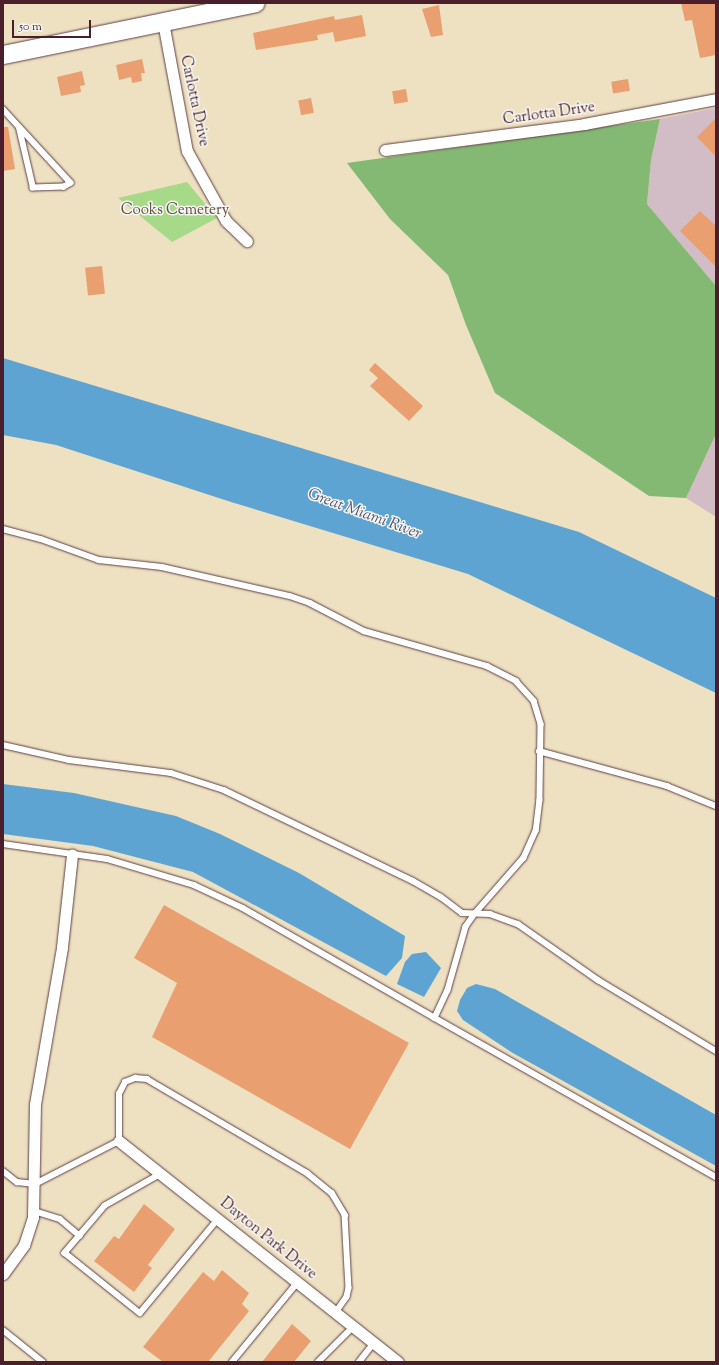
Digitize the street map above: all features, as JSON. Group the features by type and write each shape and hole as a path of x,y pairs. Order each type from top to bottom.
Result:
{"main road":[{"path":"4,52 162,22 207,8 256,3"}],"street":[{"name":"Carlotta Drive","path":"162,22 187,151 226,221 247,241"},
{"name":"Carlotta Drive","path":"385,150 584,124 716,99"},
{"path":"3,1274 24,1245 34,1211 35,1184 33,1142 35,1104 62,947 72,855"},
{"name":"Dayton Park Drive","path":"119,1141 398,1362"}],"lane":[{"path":"3,109 71,183 64,187 33,188 19,128"},
{"path":"3,529 41,539 99,560 162,566 290,596 310,603 364,631 451,655 507,674 525,688 534,701 541,724 539,751 539,817 532,844 514,872 475,914 462,936 448,990 435,1018"},
{"path":"3,745 68,760 171,773 224,790 413,881 462,912 490,914 518,924 598,980 716,1051"},
{"path":"539,751 667,786 716,806"},
{"path":"3,844 107,860 161,874 215,894 716,1177"},
{"path":"3,1171 17,1182 35,1184 119,1141 119,1094 126,1082 135,1078 147,1079 317,1181 332,1193 345,1215 349,1288 347,1297 336,1313"},
{"path":"161,1174 105,1206 65,1254 140,1313 218,1218"},
{"path":"34,1211 60,1219 80,1236"},
{"path":"232,1362 298,1282"},
{"path":"318,1362 353,1327"},
{"path":"3,1330 43,1362"},
{"path":"359,1362 374,1343"}],"shaded area":[{"path":"716,108 716,286 647,204 651,160 660,119"},
{"path":"716,434 716,517 686,498"}],"green space":[{"path":"660,119 651,160 647,204 716,286 716,434 686,498 649,496 495,393 466,325 448,275 390,219 347,163"},
{"name":"Cooks Cemetery","path":"187,182 217,218 172,242 118,198"}],"water":[{"name":"Great Miami River","path":"3,358 579,532 716,598 716,693 468,574 231,502 56,445 3,435"},
{"path":"3,784 74,793 176,816 220,834 299,873 405,936 402,958 386,976 193,872 93,846 3,834"},
{"path":"426,952 441,968 424,997 397,984 405,962 412,954"},
{"path":"476,984 495,989 716,1115 716,1166 511,1052 463,1020 457,1011 460,1000 467,988"}],"building":[{"path":"681,3 716,3 716,55 700,58 692,20 685,21"},
{"path":"439,5 443,35 431,37 422,9"},
{"path":"362,15 366,36 335,42 333,32 317,35 318,40 256,50 253,33 334,16 335,20"},
{"path":"142,59 145,73 141,73 142,81 132,83 131,77 119,80 116,65"},
{"path":"82,71 85,85 80,86 81,92 61,96 57,77"},
{"path":"628,79 630,91 613,94 611,82"},
{"path":"406,89 408,102 394,104 392,91"},
{"path":"311,98 314,113 301,115 298,100"},
{"path":"716,118 716,157 697,137"},
{"path":"3,127 8,127 15,169 3,171"},
{"path":"700,211 716,226 716,267 680,231"},
{"path":"102,266 105,294 88,296 85,268"},
{"path":"375,363 423,406 409,421 370,386 378,378 369,370"},
{"path":"164,905 409,1043 350,1149 152,1037 177,983 134,958"},
{"path":"144,1204 175,1229 148,1265 152,1268 134,1292 94,1261 114,1236 119,1239"},
{"path":"222,1270 249,1293 242,1304 249,1311 208,1362 163,1362 143,1347 203,1272 214,1281"},
{"path":"292,1324 311,1341 294,1362 262,1362"}]}
